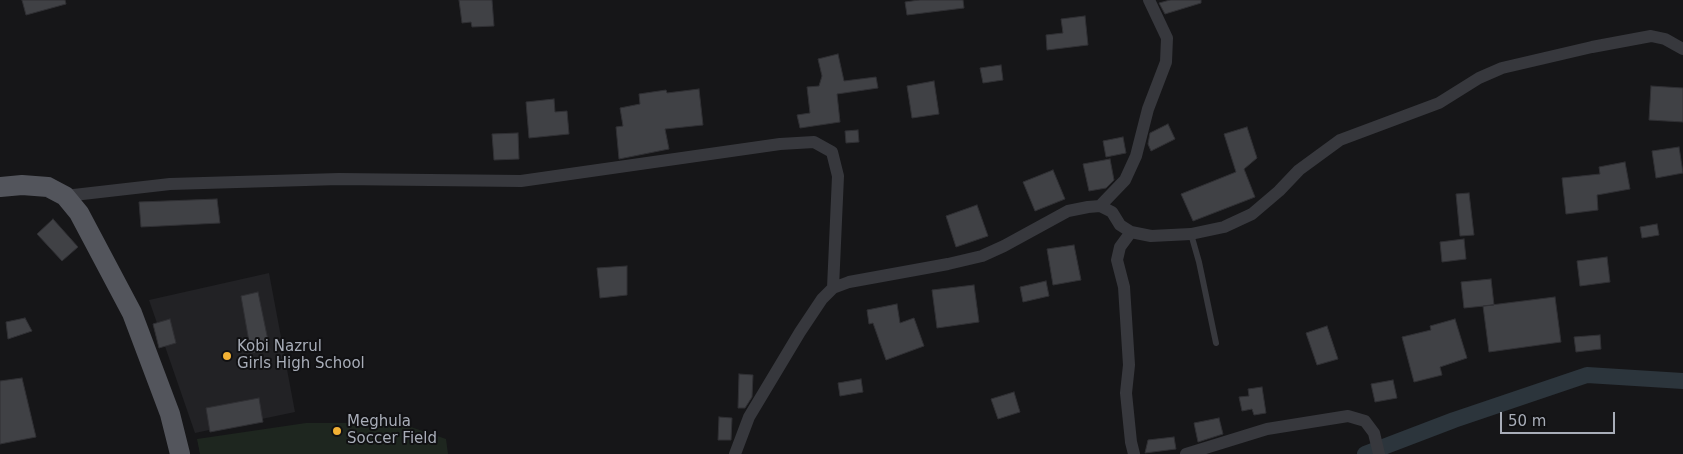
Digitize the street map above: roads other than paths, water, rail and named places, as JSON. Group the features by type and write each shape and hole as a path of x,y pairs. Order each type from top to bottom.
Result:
{"main road":[{"path":"0,187 22,184 48,187 66,196 79,213 132,313 170,414 180,454"}],"street":[{"path":"1100,206 1125,180 1136,156 1148,109 1166,62 1167,38 1149,0"},
{"path":"735,454 749,418 800,332 822,298 833,288 849,282 912,272 982,256 1068,211 1088,207 1100,206 1112,212 1120,225 1132,232 1151,236 1191,234 1224,227 1252,214 1299,170 1340,140 1439,103 1479,78 1502,68 1592,47 1651,36 1665,39 1683,49"},
{"path":"66,196 180,184 339,179 522,180 780,144 814,142 832,152 838,176 833,288"},
{"path":"1132,232 1120,247 1117,260 1124,287 1129,364 1126,393 1134,454"},
{"path":"1186,454 1267,429 1348,416 1365,421 1374,433 1378,454"}],"lane":[{"path":"1191,234 1200,262 1216,343"}],"waterway":[{"path":"1365,454 1454,420 1587,375 1683,381"}],"place":[{"name":"Kobi Nazrul Girls High School","path":"227,356"},
{"name":"Meghula Soccer Field","path":"337,431"}]}
